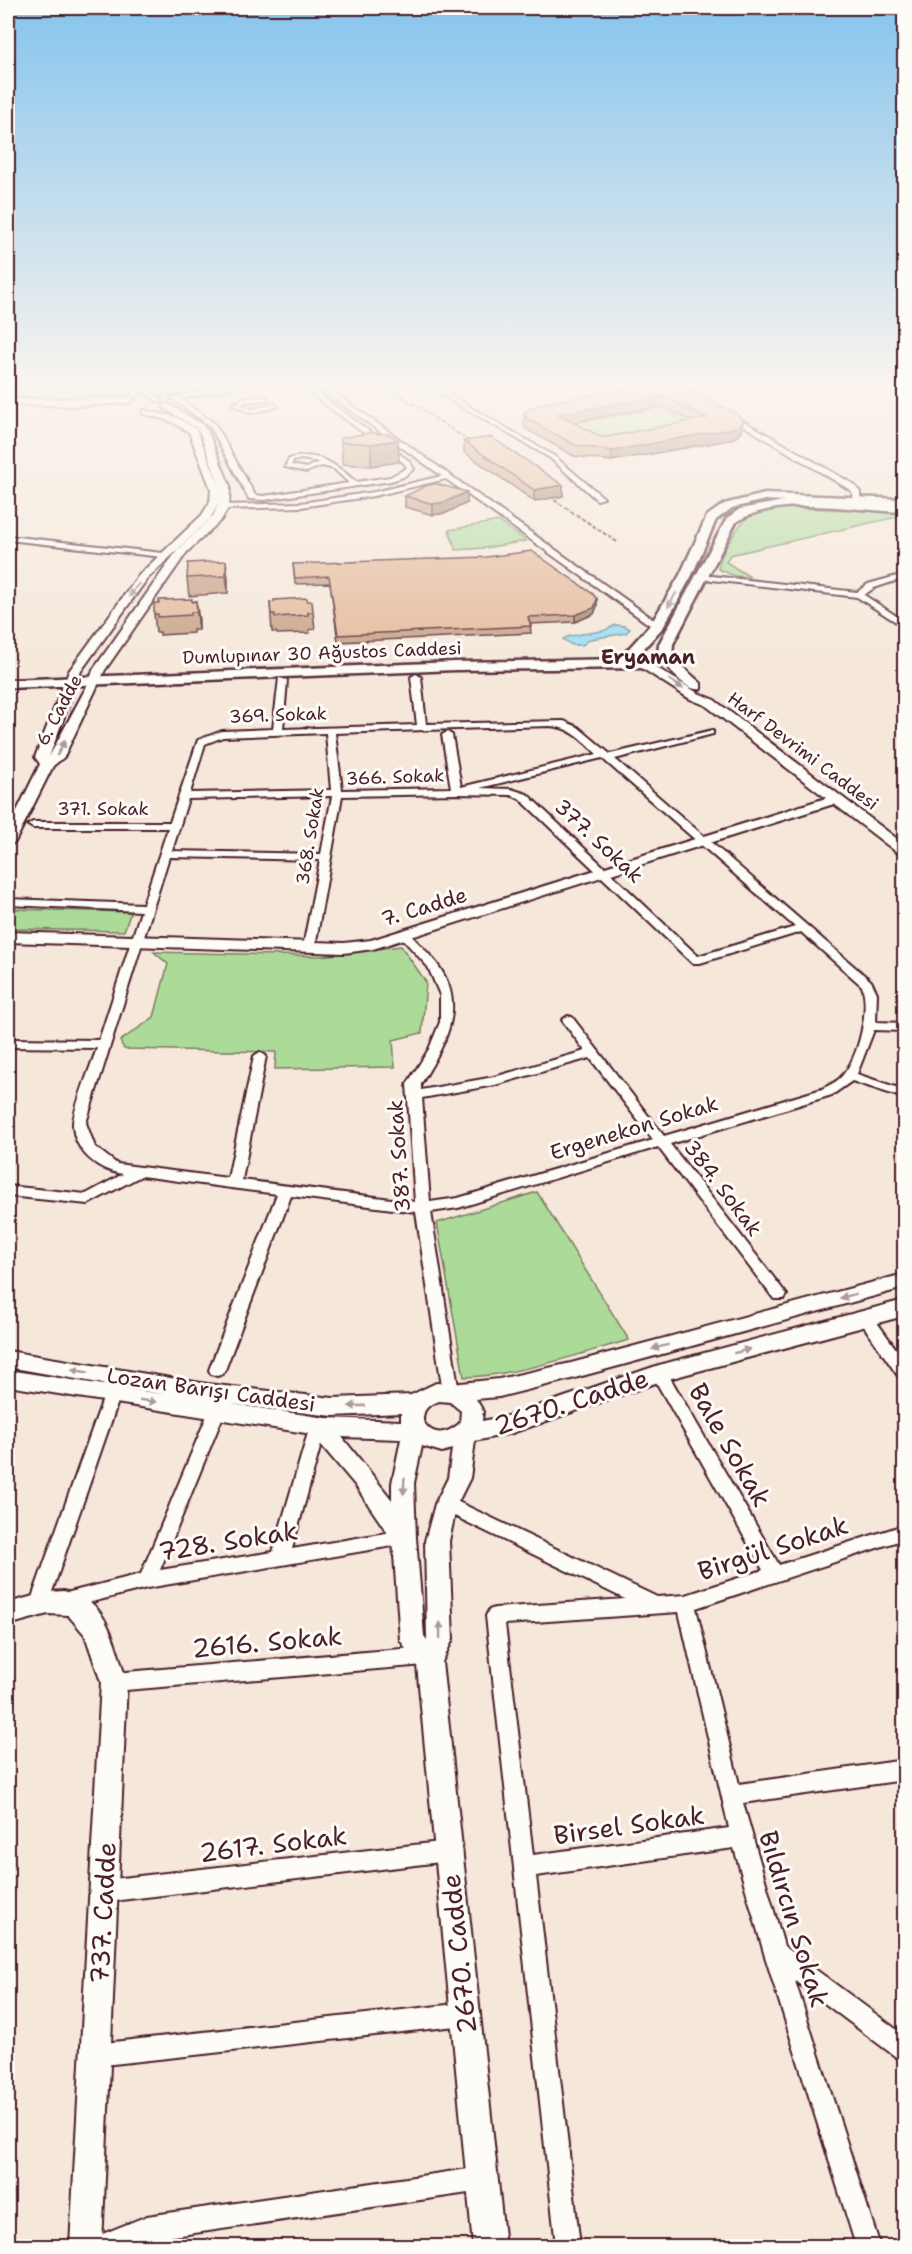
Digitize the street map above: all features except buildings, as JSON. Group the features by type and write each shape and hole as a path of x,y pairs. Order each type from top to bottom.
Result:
{"main road":[{"path":"216,490 221,504"},
{"path":"73,676 150,569 221,504 224,490"},
{"path":"638,656 686,575 711,518 728,506 765,497 904,502"},
{"name":"6. Cadde","path":"8,842 46,764 57,757 97,675 183,550 217,518 221,504"},
{"path":"665,655 666,644 704,577 731,520 746,510 779,504 904,509"},
{"path":"150,569 168,570"},
{"path":"686,575 704,577"},
{"name":"Dumlupınar 30 Ağustos Caddesi","path":"8,684 73,676 510,664 638,656 660,662 665,655"},
{"name":"Harf Devrimi Caddesi","path":"665,655 677,670 706,693 709,702"},
{"name":"Harf Devrimi Caddesi","path":"638,656 694,696 709,702 904,851"},
{"name":"Dumlupınar 30 Ağustos Caddesi","path":"8,673 73,676"},
{"name":"6. Cadde","path":"46,764 42,757 73,676"},
{"name":"7. Cadde","path":"8,937 309,947 363,945 405,935 836,799"},
{"name":"2670. Cadde","path":"451,1393 499,1388 571,1371 904,1281"},
{"name":"2670. Cadde","path":"427,1659 441,1639 437,1541 446,1504 459,1478 465,1434 512,1424 659,1373 904,1308"},
{"name":"Lozan Barışı Caddesi","path":"8,1359 207,1393 333,1407 415,1404"},
{"name":"Lozan Barışı Caddesi","path":"8,1378 112,1396 318,1426 375,1432 414,1429"},
{"path":"451,1393 462,1398 472,1411 473,1419 465,1434 448,1442 428,1440 414,1429 411,1421 415,1404 428,1395 451,1393"},
{"path":"318,1426 360,1472 383,1502 404,1538"},
{"name":"2670. Cadde","path":"414,1429 403,1482 404,1538 412,1640 427,1659 489,2247"},
{"path":"8,1614 50,1604"},
{"name":"737. Cadde","path":"50,1604 74,1605 87,1614 96,1631 114,1682 86,2247"}],"street":[{"path":"248,490 252,497"},
{"path":"221,504 252,497 264,498 314,490"},
{"path":"221,504 311,503 390,490"},
{"path":"466,490 657,626"},
{"path":"592,490 600,498"},
{"path":"854,490 856,500"},
{"path":"8,538 163,555"},
{"path":"859,595 860,592 872,586 904,576"},
{"path":"704,577 859,595 904,624"},
{"path":"416,677 422,727"},
{"path":"278,732 282,680"},
{"name":"369. Sokak","path":"114,1168 98,1161 87,1150 79,1123 199,746 206,738 222,734 564,724 575,729 704,842"},
{"name":"368. Sokak","path":"309,947 337,795 330,730"},
{"name":"366. Sokak","path":"183,796 458,791 710,732"},
{"path":"447,735 458,791"},
{"name":"377. Sokak","path":"458,791 511,792 523,796 696,960 803,928"},
{"name":"371. Sokak","path":"33,825 173,825"},
{"path":"704,842 867,984 873,993 870,1026 849,1076 904,1094"},
{"path":"164,854 325,856"},
{"path":"8,902 147,908"},
{"name":"387. Sokak","path":"405,935 433,966 446,995 446,1022 435,1049 414,1084 423,1208 451,1393"},
{"name":"384. Sokak","path":"568,1020 779,1295"},
{"path":"870,1026 904,1028"},
{"path":"8,1043 104,1044"},
{"path":"415,1095 495,1081 593,1053"},
{"path":"234,1183 260,1056"},
{"name":"Ergenekon Sokak","path":"114,1168 423,1208 458,1203 827,1092 849,1076"},
{"path":"8,1191 88,1199 140,1171"},
{"path":"217,1370 286,1190"},
{"path":"866,1318 904,1372"},
{"name":"Bale Sokak","path":"659,1373 775,1574"},
{"path":"50,1604 112,1396"},
{"path":"147,1580 217,1411"},
{"path":"280,1558 318,1426"},
{"name":"Birgül Sokak","path":"446,1504 656,1605"},
{"name":"Birgül Sokak","path":"524,1867 495,1616 686,1603 903,1536"},
{"name":"728. Sokak","path":"50,1604 147,1580 404,1538"},
{"name":"Bıldırcın Sokak","path":"686,1603 741,1837 775,1953 868,2247"},
{"name":"2616. Sokak","path":"114,1682 427,1659"},
{"name":"Birsel Sokak","path":"731,1795 904,1770"},
{"name":"Birsel Sokak","path":"524,1867 741,1837"},
{"name":"2617. Sokak","path":"104,1891 449,1851"},
{"path":"524,1867 568,2247"},
{"path":"775,1953 904,2049"},
{"path":"95,2055 465,2014"},
{"path":"104,2247 147,2228 482,2179"}],"green space":[{"path":"764,509 904,512 904,518 892,518 730,555 726,562 750,577 735,576 718,569 729,542 750,515"},
{"path":"498,521 526,541 456,550 449,530"},
{"path":"8,909 131,912 124,931 8,929"},
{"path":"401,946 426,982 422,1033 393,1040 395,1067 275,1069 276,1052 124,1049 120,1041 154,1017 168,964 154,952 321,956"},
{"path":"537,1192 629,1340 526,1369 464,1377 437,1223"}],"water":[{"path":"616,625 630,629 626,633 591,639 582,645 572,645 563,639 604,631"}],"railway":[{"path":"540,490 617,542"}],"district":[{"name":"Eryaman","path":"648,657"}]}
